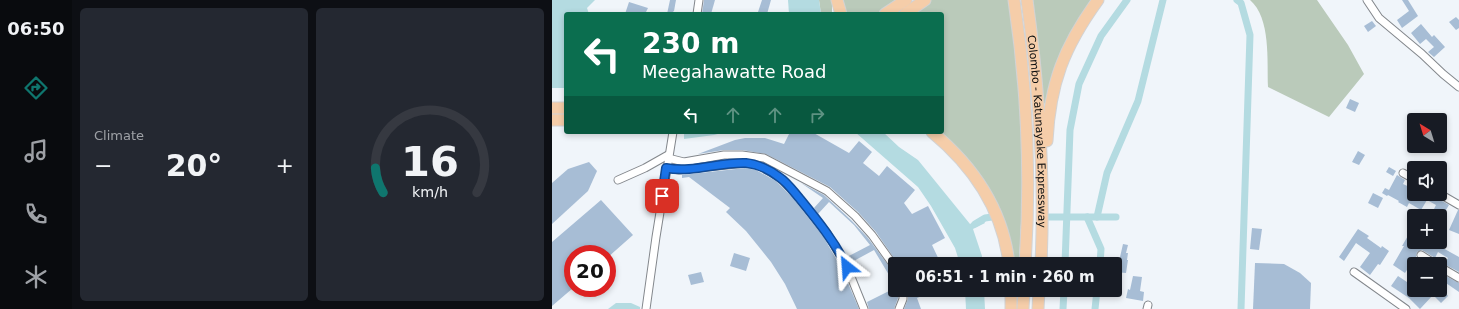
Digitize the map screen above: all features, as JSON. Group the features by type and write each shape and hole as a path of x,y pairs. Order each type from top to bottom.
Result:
{"highway":[{"path":"893,12 908,8 925,0"},
{"name":"Colombo - Katunayake Expressway","path":"1014,0 1022,53 1027,136 1025,257"},
{"name":"Colombo - Katunayake Expressway","path":"1027,0 1037,82 1043,206 1040,257"},
{"path":"1043,206 1048,119 1053,92 1063,59 1072,39 1098,0"},
{"path":"837,1 837,12"},
{"path":"837,1 840,12"},
{"path":"552,108 564,108"},
{"path":"552,120 564,120"},
{"path":"934,134 960,158 981,185 993,207 1003,232 1008,257"},
{"path":"1011,297 1011,309"},
{"path":"1023,309 1024,297"},
{"path":"1038,309 1039,297"}],"street":[{"path":"696,12 699,0"},
{"path":"1367,0 1379,18 1459,87"},
{"path":"647,308 666,168 673,134"},
{"path":"618,180 668,156 684,162 724,155 742,155 764,158 827,191 855,216 872,235 888,257"},
{"path":"666,168 679,170 746,163 758,165 780,177 812,213 831,238 847,267 864,309"},
{"path":"1403,173 1407,175"},
{"path":"1447,198 1459,205"},
{"path":"1447,271 1459,278"},
{"path":"1354,272 1406,309"},
{"path":"899,309 903,297"}],"green space":[{"path":"819,0 832,0 832,12 821,12"},
{"path":"841,0 898,0 882,12 844,12"},
{"path":"931,0 1012,0 1025,142 1019,257 1012,257 1007,235 939,134 944,134 944,12 916,12"},
{"path":"1032,0 1094,0 1052,77 1046,105 1044,103"},
{"path":"1250,0 1317,0 1348,45 1364,74 1329,117 1268,87 1265,29 1257,8"}],"water":[{"path":"552,0 595,0 587,8 588,12 564,12 564,88 552,88"},
{"path":"788,0 819,0 821,12 789,12"},
{"path":"684,134 718,134 714,135 684,139"},
{"path":"857,134 885,134 899,147 918,160 970,224 981,217 985,223 973,229 982,257 958,257 955,248 931,206 918,187"},
{"path":"965,297 984,297 985,309 966,309"},
{"path":"616,303 631,303 640,307 640,309 608,309"}],"building":[{"path":"670,0 676,0 674,11 667,12"},
{"path":"704,0 715,0 712,12 702,12"},
{"path":"762,0 771,0 768,12 758,12"},
{"path":"1402,0 1408,0 1418,16 1402,28 1397,20 1409,11"},
{"path":"629,2 648,8 646,12 626,12"},
{"path":"1456,17 1459,20 1459,28 1456,30 1449,22"},
{"path":"1372,21 1376,26 1368,32 1364,26"},
{"path":"1421,24 1432,37 1434,35 1445,47 1434,57 1428,52 1434,47 1426,39 1420,44 1411,33"},
{"path":"1350,99 1359,103 1355,112 1346,108"},
{"path":"789,134 816,134 849,153 859,141 872,152 863,163 879,176 887,166 915,190 904,203 912,214 928,206 945,238 932,245 938,257 893,257 876,232 858,212 830,187 766,154 742,150 724,150 698,154 735,140 745,138 765,138 784,144"},
{"path":"1358,151 1365,155 1359,165 1352,162"},
{"path":"589,162 597,171 588,191 552,224 552,183 568,169"},
{"path":"1389,167 1396,171 1393,176 1386,172"},
{"path":"745,168 756,170 776,181 792,197 823,236 842,269 859,309 797,309 785,284 771,262 746,231 726,212 730,208 689,177 682,178 682,175"},
{"path":"1397,175 1405,180 1403,184 1407,186 1407,201 1426,201 1422,209 1409,203 1407,207 1398,202 1399,201 1382,193 1385,188 1389,190"},
{"path":"801,183 824,195 851,220 868,238 888,265 888,273 874,250 850,263 847,257 870,245 854,225 829,202 818,214 814,208 823,198"},
{"path":"1373,193 1383,198 1378,208 1368,203"},
{"path":"601,200 633,235 616,250 616,245 564,245 564,296 552,306 552,242"},
{"path":"1429,201 1442,201 1449,205 1447,209 1434,209 1436,205"},
{"path":"1459,210 1459,234 1449,230"},
{"path":"1252,228 1262,229 1259,250 1250,249"},
{"path":"1358,229 1369,236 1367,238 1381,248 1382,246 1389,251 1380,265 1378,264 1370,275 1360,267 1370,253 1356,243 1344,261 1339,257"},
{"path":"1407,237 1407,249 1445,249 1459,257 1459,272 1447,266 1447,257 1438,252 1436,257 1433,257 1422,250 1417,252 1416,257 1407,257 1407,270 1405,273 1393,265 1404,246 1402,246"},
{"path":"1123,244 1128,245 1126,253 1128,253 1128,260 1126,273 1122,273 1122,257 1120,257"},
{"path":"734,253 750,258 746,271 730,266"},
{"path":"1255,263 1284,264 1300,273 1311,283 1310,309 1253,309"},
{"path":"701,272 704,282 691,285 688,275"},
{"path":"1133,276 1142,277 1140,291 1144,292 1143,301 1126,298 1128,289 1130,290"},
{"path":"1398,276 1407,282 1407,297 1391,286"},
{"path":"1447,277 1459,283 1459,292 1447,284"},
{"path":"888,292 888,297 898,297 894,309 869,309 867,302"},
{"path":"908,297 920,297 917,298 921,309 904,309"},
{"path":"1408,297 1431,297 1420,309"},
{"path":"1435,297 1447,297 1441,303"}],"waterway":[{"path":"1065,257 1070,130 1079,84 1101,36 1127,0"},
{"path":"1097,217 1107,173 1138,101 1163,0"},
{"path":"1237,0 1241,3 1250,35 1241,309"},
{"path":"975,224 985,218 992,217"},
{"path":"1049,217 1116,217"},
{"path":"1087,217 1101,249 1100,257"},
{"path":"1063,309 1064,297"},
{"path":"1095,309 1096,297"}],"route":[{"path":"662,196 666,168 679,170 746,163 758,165 780,177 796,194 827,233 841,254 847,267"}]}
